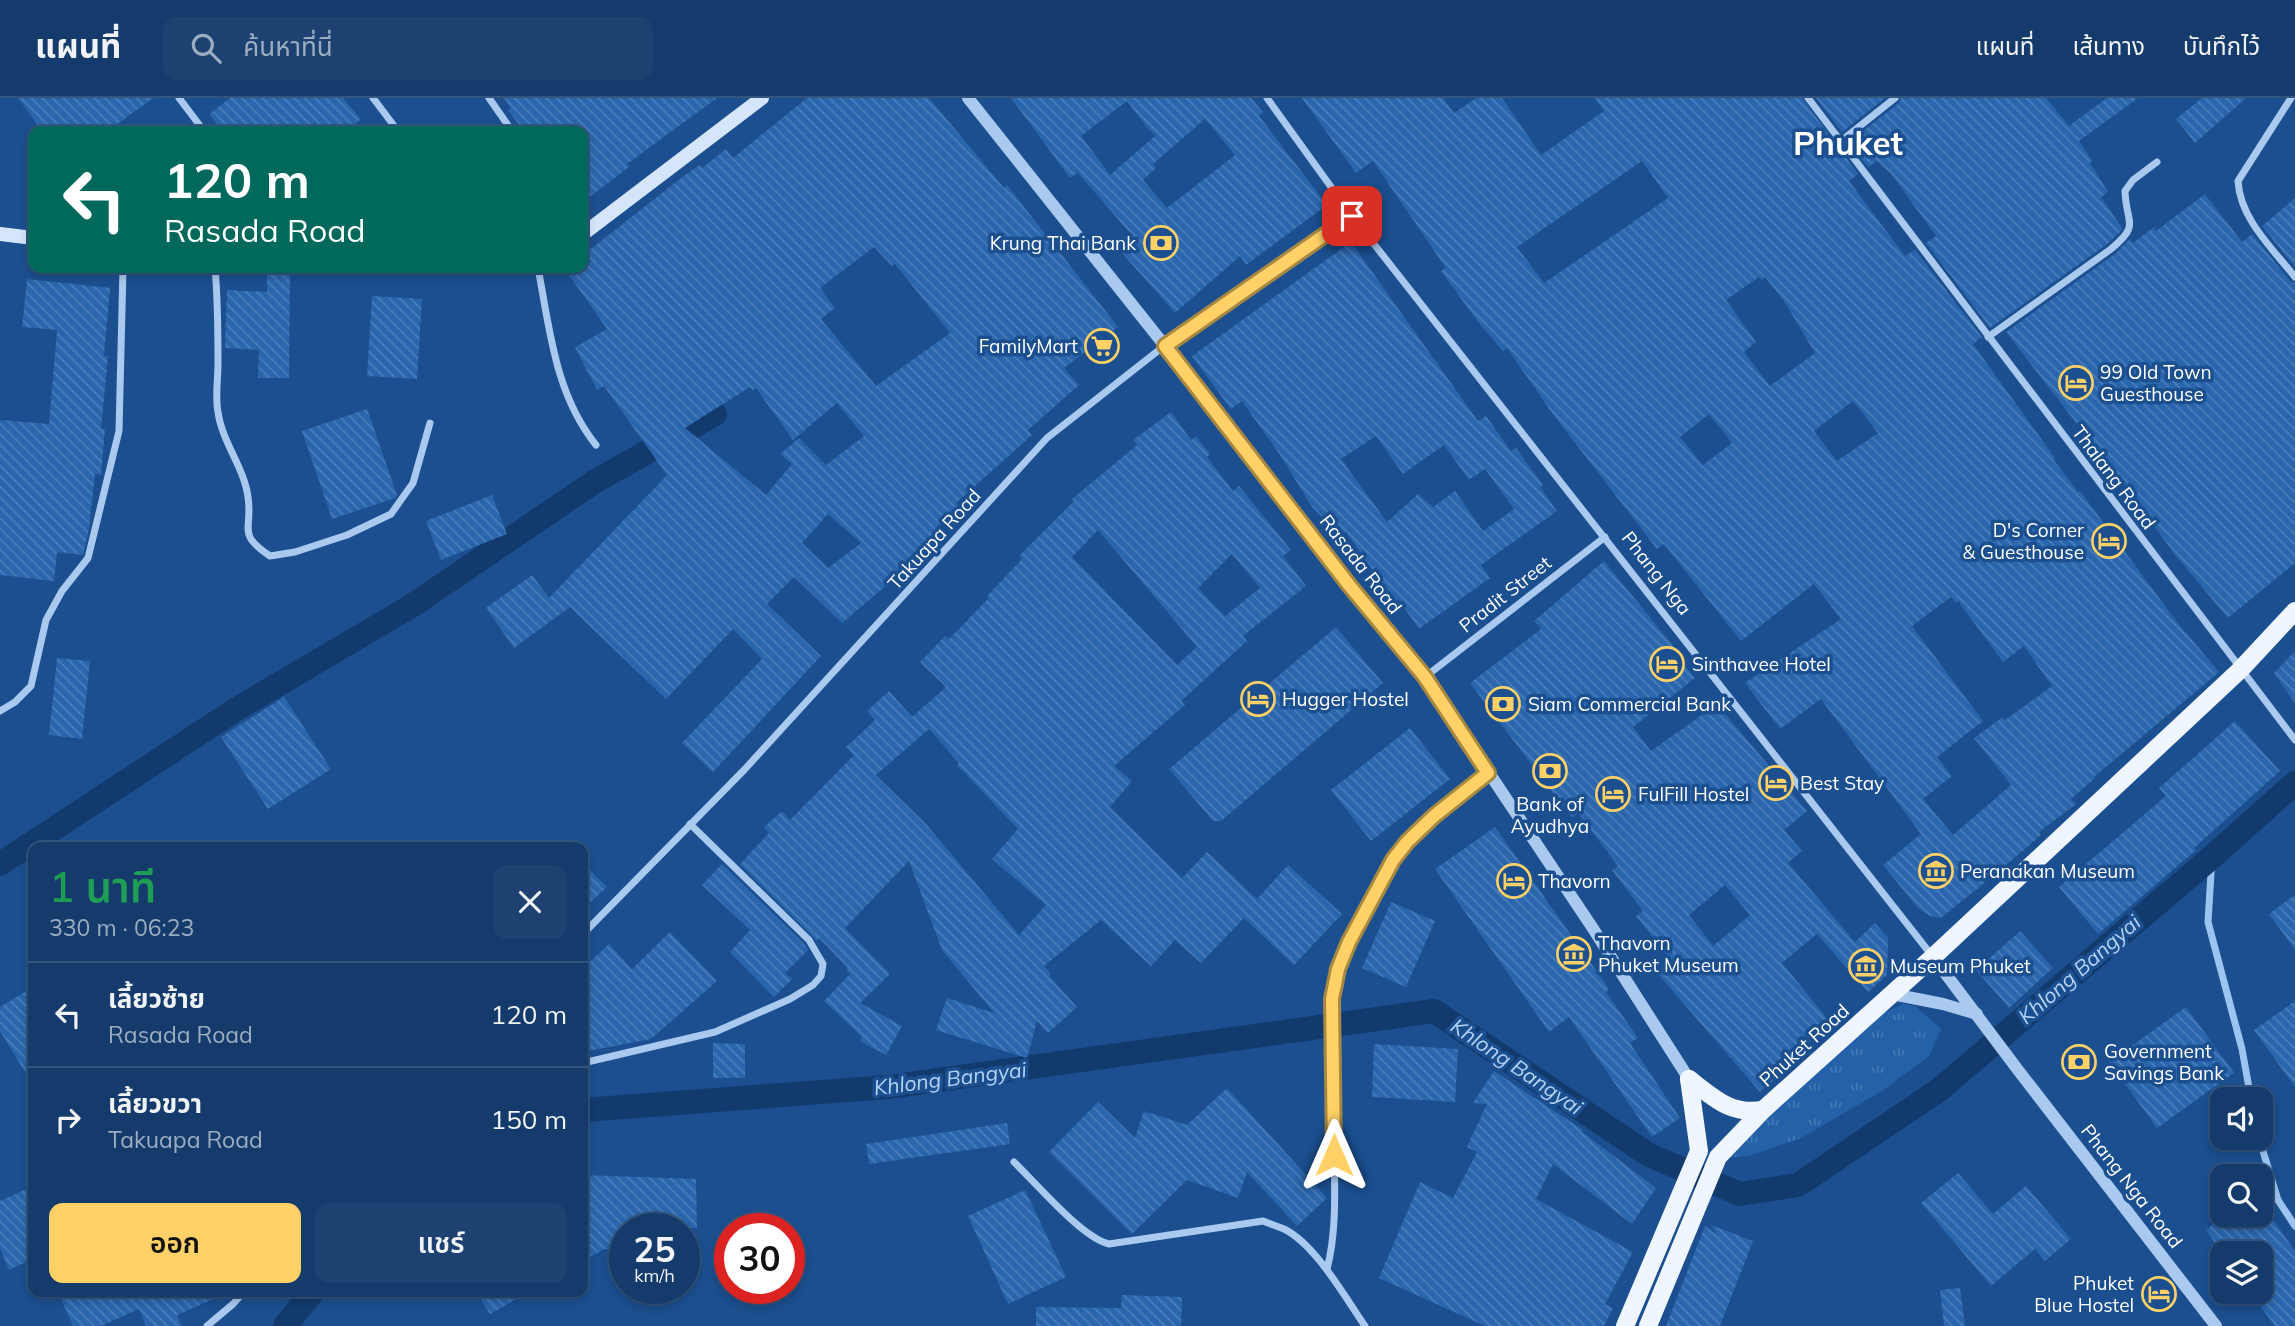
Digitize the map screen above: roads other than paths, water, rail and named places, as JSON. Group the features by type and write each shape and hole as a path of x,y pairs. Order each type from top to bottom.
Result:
{"main road":[{"path":"588,229 762,98"},
{"path":"0,234 28,237"},
{"name":"Phuket Road","path":"1648,1326 1717,1157 1763,1110 1933,957 2241,670 2295,611"},
{"name":"Rasada Road","path":"1689,1079 1731,1108 1746,1113 1763,1110"},
{"name":"Rasada Road","path":"1625,1326 1699,1151 1689,1079"}],"street":[{"path":"179,98 200,126"},
{"path":"373,98 394,126"},
{"path":"489,98 509,126"},
{"name":"Rasada Road","path":"968,98 1165,346 1349,585 1425,677 1592,927 1689,1079"},
{"name":"Phang Nga","path":"1267,98 1352,216 1933,957 2018,1070"},
{"name":"Thalang Road","path":"1808,98 2295,740"},
{"path":"1841,141 1895,98"},
{"path":"2291,98 2238,181 2239,197 2250,219 2295,277"},
{"path":"1989,337 2127,235 2130,219 2125,191 2133,180 2157,162"},
{"name":"Takuapa Road","path":"588,929 745,769 1047,438 1165,346 1352,216"},
{"path":"0,711 15,702 31,686 46,620 62,591 88,558 118,431 123,273"},
{"path":"215,273 218,303 217,411 225,440 248,497 247,533 254,545 270,556 295,552 346,535 391,514 413,483 430,423"},
{"path":"539,273 557,371 577,419 596,445"},
{"name":"Pradit Street","path":"1425,677 1605,537"},
{"path":"1326,1269 1333,1241 1332,999 1338,969 1349,942 1393,860 1434,816 1488,773"},
{"path":"588,1062 715,1032 790,999 813,985 821,976 823,964 810,940 690,824"},
{"path":"1892,994 1977,1014"},
{"name":"Phang Nga Road","path":"2018,1070 2216,1326"},
{"path":"1014,1162 1098,1242 1109,1244 1263,1221 1286,1230 1311,1251 1326,1269 1365,1326"},
{"path":"207,1326 239,1297"}],"waterway":[{"path":"34,842 235,710 413,605 594,482 715,414"},
{"name":"Khlong Bangyai","path":"588,1110 888,1087 1434,1011 1649,1155 1740,1194 1798,1185 1939,1090 2295,783"},
{"path":"0,864 28,846"},
{"path":"2212,857 2208,922 2242,1049 2249,1087"},
{"path":"2263,1150 2278,1200 2295,1226"},
{"name":"Khlong Bangyai","path":"285,1326 309,1297"}],"place":[{"name":"Krung Thai Bank","path":"1161,243"},
{"name":"FamilyMart","path":"1102,346"},
{"name":"99 Old Town Guesthouse","path":"2076,383"},
{"name":"D's Corner & Guesthouse","path":"2109,541"},
{"name":"Sinthavee Hotel","path":"1667,664"},
{"name":"Hugger Hostel","path":"1258,699"},
{"name":"Siam Commercial Bank","path":"1503,704"},
{"name":"Bank of Ayudhya","path":"1550,771"},
{"name":"Best Stay","path":"1776,783"},
{"name":"FulFill Hostel","path":"1613,794"},
{"name":"Peranakan Museum","path":"1936,871"},
{"name":"Thavorn","path":"1514,881"},
{"name":"Thavorn Phuket Museum","path":"1574,954"},
{"name":"Museum Phuket","path":"1866,966"},
{"name":"Government Savings Bank","path":"2079,1062"},
{"name":"Phuket Blue Hostel","path":"2159,1294"}],"district":[{"name":"Phuket","path":"1848,142"}]}
